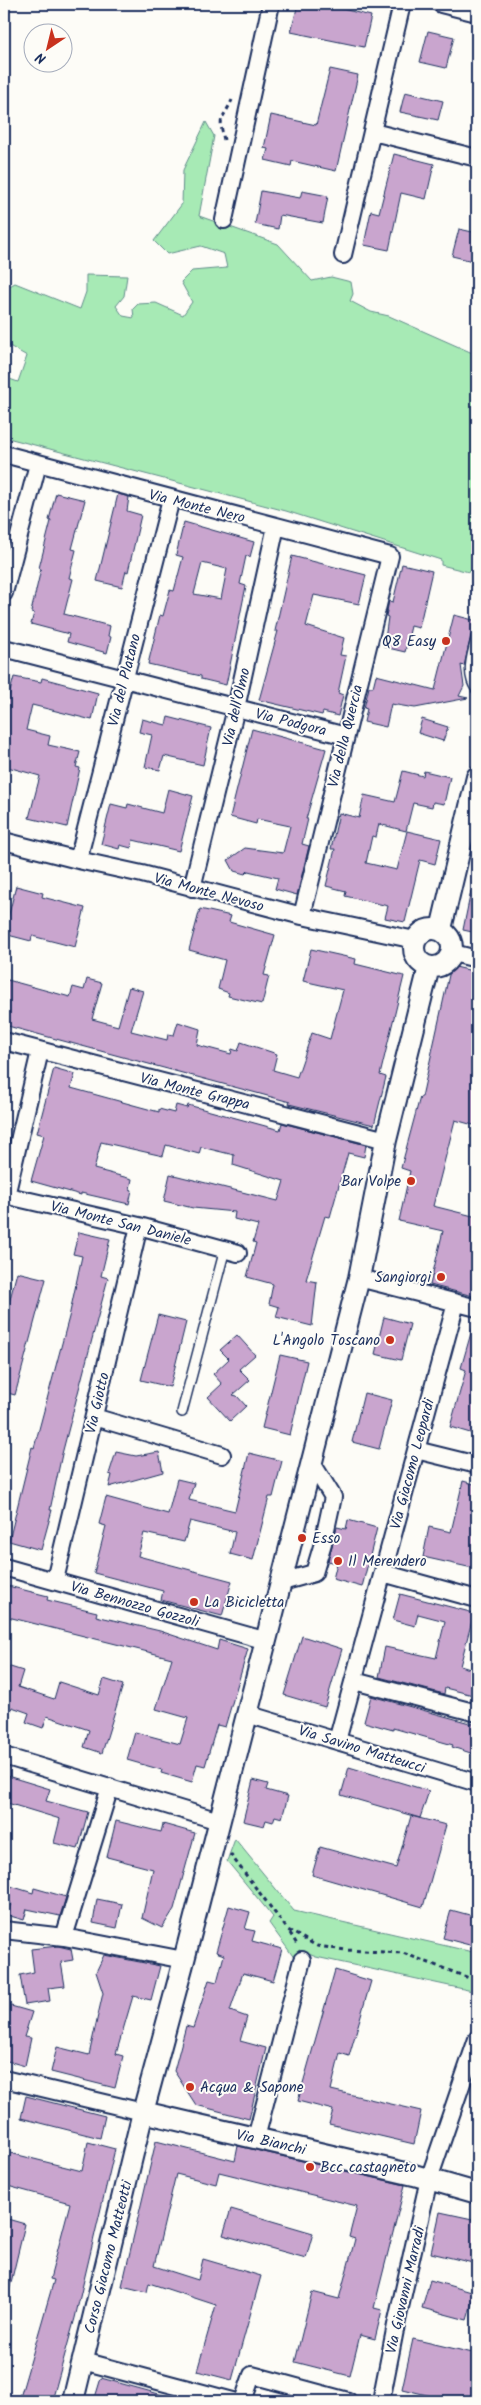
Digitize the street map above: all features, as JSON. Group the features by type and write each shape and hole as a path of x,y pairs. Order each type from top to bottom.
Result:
{"street":[{"path":"224,220 271,4"},
{"path":"343,255 402,4"},
{"path":"441,4 477,13"},
{"path":"373,132 477,158"},
{"name":"Via Monte Nero","path":"4,454 390,556"},
{"path":"4,594 38,464"},
{"name":"Via del Platano","path":"78,860 171,499"},
{"name":"Via dell'Olmo","path":"192,888 236,708 276,526"},
{"name":"Via della Quercia","path":"302,916 390,556"},
{"name":"Via Podgora","path":"4,648 346,736"},
{"path":"441,929 477,777"},
{"name":"Via Monte Nevoso","path":"4,841 142,874 302,916 415,940"},
{"path":"441,929 450,936 453,944 453,953 446,963 436,967 429,967 416,958 414,952 415,940 423,930 441,929"},
{"path":"453,953 477,959"},
{"name":"Corso Giacomo Matteotti","path":"73,2401 143,2112 282,1582 359,1278 386,1140 429,967"},
{"name":"Via Monte Grappa","path":"4,1042 386,1140"},
{"path":"5,1195 40,1051"},
{"name":"Via Monte San Daniele","path":"5,1195 139,1226 231,1251"},
{"name":"Via Giotto","path":"54,1580 139,1226"},
{"path":"359,1278 477,1308"},
{"name":"Via Giacomo Leopardi","path":"338,1741 456,1303"},
{"path":"94,1417 222,1455"},
{"path":"416,1450 477,1465"},
{"path":"282,1582 314,1573 323,1543 333,1497 312,1463"},
{"name":"Via Bennozzo Gozzoli","path":"4,1567 266,1641"},
{"path":"383,1574 477,1599"},
{"path":"354,1681 477,1713"},
{"name":"Via Savino Matteucci","path":"247,1714 477,1783"},
{"path":"4,1756 110,1787 217,1828"},
{"path":"64,1937 110,1787"},
{"path":"4,1930 64,1937 184,1960"},
{"path":"256,2138 302,1960"},
{"name":"Via Giovanni Marradi","path":"381,2401 429,2179 477,2039"},
{"path":"4,2080 143,2112"},
{"name":"Via Bianchi","path":"143,2112 429,2179 477,2193"},
{"path":"83,2361 233,2401"},
{"path":"243,2401 252,2375 348,2401"}],"lane":[{"path":"477,637 471,658 471,682 477,690"},
{"path":"182,1412 231,1251"}],"path":[{"path":"217,1828 288,1930 316,1946 345,1950 403,1953 477,1980"}],"green space":[{"path":"206,122 214,136 199,216 278,244 312,281 331,277 351,282 353,294 350,301 371,312 389,316 477,355 477,574 441,565 441,560 286,511 4,437 4,377 18,382 27,356 4,343 4,289 15,283 80,309 86,292 86,275 127,276 124,296 116,306 123,316 134,318 133,309 138,304 156,303 183,315 192,302 181,282 192,271 227,268 224,254 201,246 167,254 154,241 182,204 183,170"},
{"path":"235,1839 294,1911 477,1953 477,1992 316,1957 299,1950 295,1959 269,1923 273,1917 227,1861"}],"building":[{"path":"298,4 322,4 371,16 364,47 291,32"},
{"path":"428,31 454,37 446,68 420,62"},
{"path":"330,69 358,75 336,171 292,161 291,166 265,160 268,149 264,148 271,115 316,125"},
{"path":"405,92 443,101 438,120 400,112"},
{"path":"394,154 434,164 426,199 401,193 389,250 364,245 371,211 379,213"},
{"path":"261,191 300,198 302,191 328,196 323,223 280,215 278,229 255,224"},
{"path":"459,229 477,233 477,262 452,256"},
{"path":"56,493 85,500 72,549 76,550 69,578 73,579 64,614 110,626 108,636 111,637 107,653 67,642 69,634 31,624 34,613 31,612 41,569 39,568"},
{"path":"118,494 129,497 127,511 141,515 128,572 126,571 122,587 97,581"},
{"path":"184,522 254,542 250,557 246,556 240,584 246,586 226,685 201,679 201,676 148,664 160,615 163,616 170,590 174,591 183,557 176,555","holes":["202,563 227,569 221,599 194,594"]},
{"path":"292,556 366,575 359,604 314,595 306,626 344,638 340,655 346,656 338,693 343,695 338,716 323,712 322,715 259,700 278,631 275,631"},
{"path":"402,564 432,571 419,628 411,626 405,652 384,647 389,601 393,602"},
{"path":"454,615 477,621 477,631 471,635 464,666 461,665 464,686 459,696 468,698 415,708 391,704 386,727 364,722 367,709 364,708 369,687 373,687 376,675 435,690"},
{"path":"14,677 41,682 42,678 98,693 92,720 32,705 26,730 50,736 48,745 80,752 76,767 80,768 67,827 29,818 40,776 4,766 4,714"},
{"path":"168,717 211,728 203,765 164,756 160,770 145,767 152,735 139,732 142,719 166,725"},
{"path":"422,719 448,727 443,741 418,733"},
{"path":"252,729 326,749 306,819 308,819 302,844 309,846 297,895 275,889 278,878 248,871 245,874 234,871 228,860 245,848 283,853 290,826 257,819 256,824 230,817"},
{"path":"403,771 423,776 424,771 450,777 444,804 433,802 432,807 413,803 406,831 379,824 376,837 372,836 366,863 397,870 407,831 441,839 435,864 420,860 405,922 385,918 388,906 345,896 346,891 326,886 335,849 331,849 339,813 359,818 364,795 395,802"},
{"path":"168,789 193,796 179,851 133,840 131,848 120,845 119,849 101,844 111,804 127,808 128,804 162,813"},
{"path":"16,886 43,893 42,897 85,908 75,947 32,936 31,941 4,934"},
{"path":"471,891 477,892 477,933 463,930"},
{"path":"200,909 231,916 229,922 275,935 264,975 269,976 262,1004 228,996 229,993 218,989 225,960 189,950"},
{"path":"311,949 356,959 355,964 404,976 380,1075 386,1077 374,1125 289,1104 290,1102 4,1025 4,979 70,997 73,987 84,990 87,979 102,983 92,1019 118,1026 129,987 143,991 131,1031 167,1040 168,1034 174,1035 178,1022 200,1029 197,1045 231,1054 232,1049 238,1051 241,1042 277,1054 273,1070 297,1077 312,1033 330,1039 343,990 303,981"},
{"path":"451,966 477,972 477,1126 455,1120 433,1206 477,1217 477,1297 430,1285 443,1231 399,1221 410,1171 401,1168 420,1097 422,1097"},
{"path":"54,1068 75,1074 71,1088 159,1112 159,1109 174,1113 176,1105 187,1108 188,1105 280,1130 282,1123 366,1145 364,1157 348,1153 330,1217 325,1216 306,1280 317,1282 312,1326 276,1317 279,1307 269,1304 273,1284 247,1277 256,1243 253,1242 258,1225 234,1219 235,1212 193,1208 164,1201 170,1174 278,1201 284,1181 233,1165 234,1155 201,1147 199,1154 166,1145 163,1156 101,1142 94,1169 132,1179 129,1204 81,1193 81,1195 31,1181 44,1135 37,1133"},
{"path":"79,1232 110,1239 101,1276 108,1278 62,1454 50,1510 52,1510 41,1550 9,1541 32,1447 34,1448 69,1317 82,1256 73,1254"},
{"path":"17,1272 46,1279 15,1395 4,1392 4,1322"},
{"path":"158,1315 186,1322 170,1387 141,1380"},
{"path":"384,1317 410,1324 401,1360 375,1354"},
{"path":"473,1326 477,1327 477,1435 450,1427 466,1370 461,1368"},
{"path":"237,1335 255,1355 239,1369 250,1380 233,1395 237,1396 246,1406 230,1421 208,1397 222,1384 213,1374 229,1359 220,1350"},
{"path":"280,1355 307,1361 290,1435 262,1428"},
{"path":"364,1393 392,1400 379,1449 352,1442"},
{"path":"116,1452 136,1456 159,1452 163,1472 109,1487 112,1475 109,1474"},
{"path":"249,1453 282,1461 273,1497 269,1497 253,1560 230,1554 235,1532 190,1521 184,1542 144,1533 138,1556 232,1581 222,1616 161,1600 163,1591 94,1573 106,1526 99,1524 106,1497 168,1514 177,1479 194,1483 189,1500 235,1511"},
{"path":"463,1481 477,1485 477,1569 423,1557 429,1527 451,1532"},
{"path":"348,1520 377,1528 362,1587 333,1579 337,1563 328,1561 337,1527 346,1529"},
{"path":"4,1585 48,1596 47,1600 97,1612 96,1616 160,1631 217,1650 219,1640 248,1649 225,1727 217,1725 205,1766 197,1764 192,1782 161,1773 162,1770 127,1760 135,1732 180,1744 188,1718 156,1709 172,1658 4,1616"},
{"path":"400,1594 474,1613 460,1666 477,1671 477,1696 445,1688 444,1694 379,1677 385,1647 436,1658 445,1621 418,1614 415,1626 393,1620"},
{"path":"302,1636 342,1649 325,1707 284,1695"},
{"path":"4,1665 23,1671 18,1687 54,1699 59,1682 99,1695 104,1679 123,1685 102,1753 84,1747 89,1730 47,1716 43,1728 26,1722 29,1713 12,1707 7,1723 4,1722"},
{"path":"371,1696 477,1725 477,1755 452,1747 453,1745 364,1722"},
{"path":"349,1767 429,1791 420,1818 341,1795"},
{"path":"4,1775 50,1789 46,1801 88,1812 78,1849 54,1843 60,1819 4,1802"},
{"path":"253,1780 268,1784 266,1790 288,1796 282,1818 275,1816 273,1822 266,1820 264,1826 243,1821"},
{"path":"411,1816 446,1825 423,1907 312,1875 320,1847 396,1868"},
{"path":"116,1821 161,1832 163,1824 195,1833 174,1909 162,1928 142,1918 153,1869 107,1857"},
{"path":"4,1884 33,1893 34,1888 66,1897 60,1916 27,1909 24,1920 7,1915 11,1903 4,1901"},
{"path":"97,1899 122,1904 117,1928 93,1923"},
{"path":"229,1906 250,1912 245,1929 255,1931 252,1941 282,1949 273,1981 243,1973 230,2011 247,2017 240,2041 266,2048 249,2119 196,2105 174,2071 186,2026 193,2028 209,1980 217,1982 224,1955 216,1952"},
{"path":"451,1910 477,1917 477,1947 443,1938"},
{"path":"58,1946 71,1949 73,1960 61,1962 65,1986 48,1988 50,2001 25,2005 20,1975 34,1972 31,1949"},
{"path":"104,1955 160,1966 151,2000 133,1996 116,2054 123,2056 115,2088 51,2072 57,2047 89,2055 103,1993 96,1972"},
{"path":"335,1970 371,1981 349,2056 340,2053 331,2090 421,2111 414,2144 329,2124 333,2110 298,2101"},
{"path":"4,2004 32,2012 24,2037 31,2038 25,2066 4,2060"},
{"path":"26,2096 105,2116 100,2138 21,2118"},
{"path":"156,2141 235,2161 238,2146 405,2185 374,2308 382,2310 375,2339 360,2335 350,2376 295,2362 312,2292 339,2299 355,2239 349,2237 357,2206 219,2172 216,2184 176,2174 154,2266 198,2280 203,2259 261,2276 232,2380 197,2371 216,2305 149,2283 147,2292 122,2286"},
{"path":"88,2142 115,2149 75,2318 52,2401 19,2401 54,2280 50,2279 70,2203 4,2185 6,2152 82,2171"},
{"path":"231,2209 313,2233 306,2258 223,2235"},
{"path":"440,2212 477,2220 477,2264 431,2253"},
{"path":"4,2218 25,2224 9,2291 4,2290"},
{"path":"430,2280 475,2293 467,2320 422,2308"},
{"path":"413,2339 477,2354 477,2401 452,2401 402,2389"},
{"path":"101,2378 170,2397 170,2401 94,2401"}],"place":[{"name":"Q8 Easy","path":"446,641"},
{"name":"Bar Volpe","path":"411,1181"},
{"name":"Sangiorgi","path":"441,1277"},
{"name":"L'Angolo Toscano","path":"390,1340"},
{"name":"Esso","path":"302,1538"},
{"name":"Il Merendero","path":"338,1561"},
{"name":"La Bicicletta","path":"194,1602"},
{"name":"Acqua & Sapone","path":"190,2087"},
{"name":"Bcc castagneto","path":"310,2167"}]}
